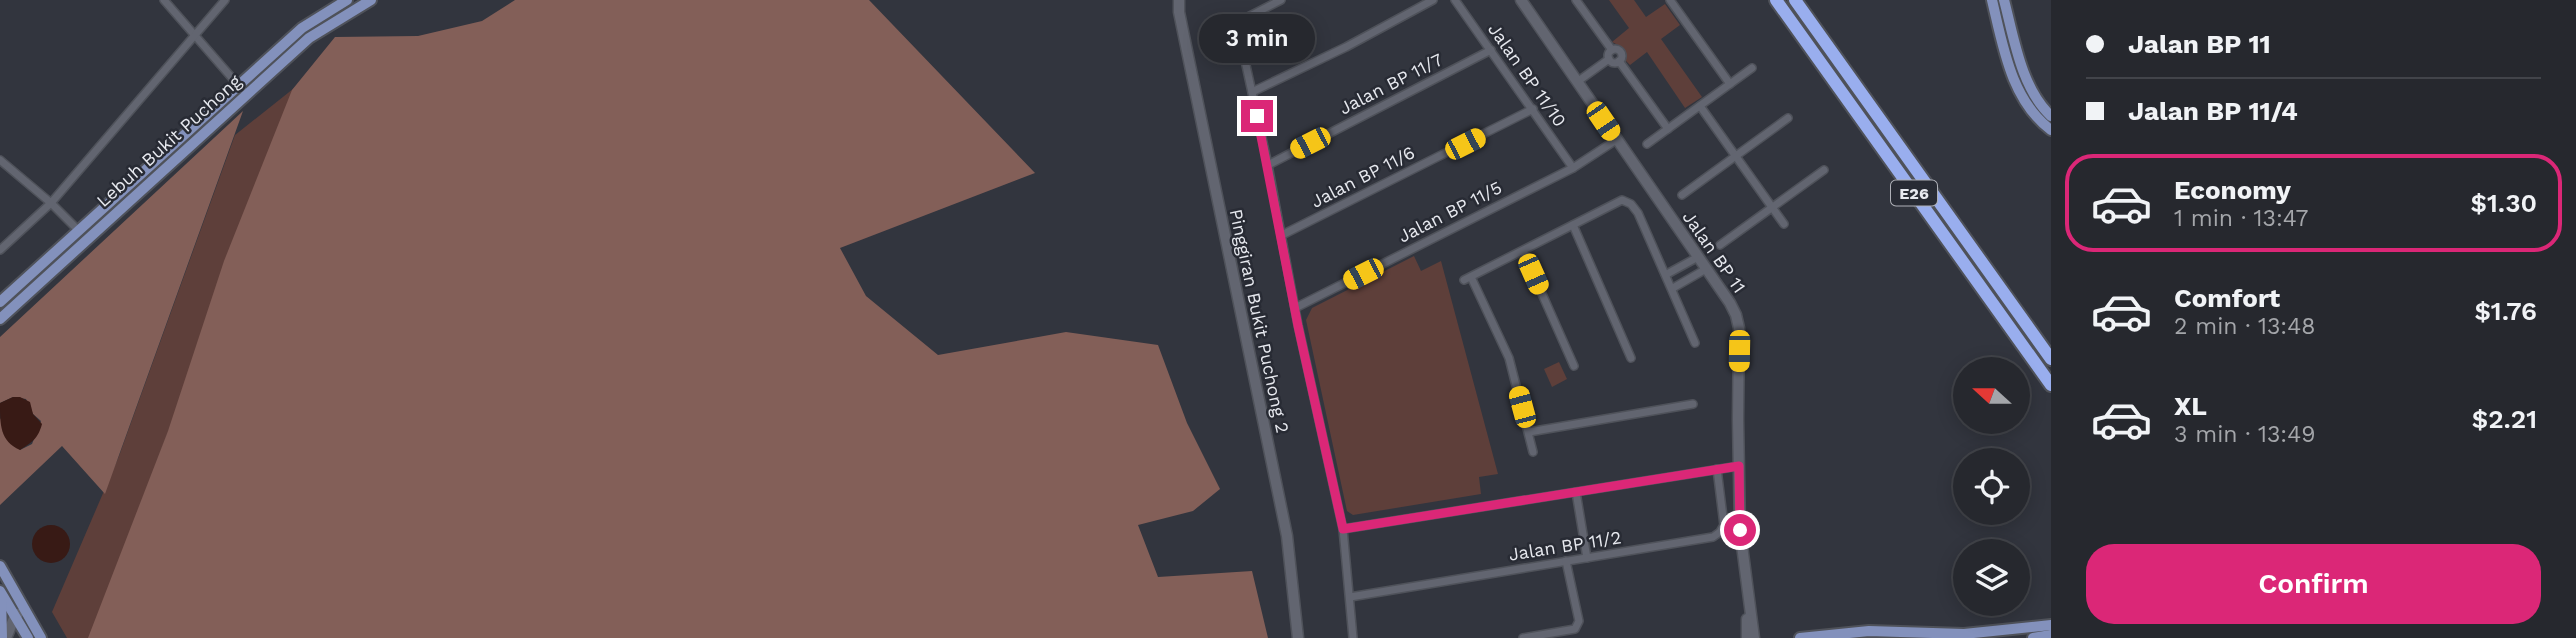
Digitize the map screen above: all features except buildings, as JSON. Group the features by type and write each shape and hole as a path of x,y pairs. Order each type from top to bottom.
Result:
{"highway":[{"name":"E26","path":"1776,0 2051,385"},
{"name":"E26","path":"1795,0 2051,359"}],"main road":[{"name":"Lebuh Bukit Puchong","path":"0,319 113,216 302,28 347,0"},
{"name":"Lebuh Bukit Puchong","path":"0,302 78,230 242,90 309,38 370,0"},
{"path":"1992,0 2013,79 2032,112 2051,130"},
{"path":"2006,3 2029,84 2051,116"},
{"path":"67,257 77,241 78,230 91,229 113,216"},
{"path":"0,566 25,631 41,638"},
{"path":"0,592 20,613"},
{"path":"0,592 4,638"},
{"path":"1800,638 1869,631 1964,634 2051,625"},
{"path":"2033,638 2051,635"}],"street":[{"path":"164,0 242,90"},
{"path":"0,250 51,203 225,0"},
{"name":"Pinggiran Bukit Puchong 2","path":"1171,0 1179,12"},
{"name":"Pinggiran Bukit Puchong 2","path":"1179,0 1179,12 1287,536 1298,638"},
{"path":"1281,0 1239,23 1238,29 1343,529 1353,638"},
{"path":"1252,92 1346,47 1433,0"},
{"name":"Jalan BP 11/10","path":"1455,0 1573,168"},
{"name":"Jalan BP 11","path":"1521,0 1737,316 1740,530 1754,638"},
{"path":"1576,0 1612,50"},
{"path":"1670,0 1730,84"},
{"path":"1612,50 1616,49 1621,53 1619,61 1668,129"},
{"name":"Jalan BP 11/7","path":"1268,165 1490,50"},
{"path":"1609,60 1608,55 1612,50"},
{"path":"1577,82 1609,60"},
{"path":"1609,60 1614,63 1619,61"},
{"path":"1647,144 1752,68"},
{"path":"1700,106 1784,225"},
{"name":"Jalan BP 11/6","path":"1282,235 1533,110"},
{"path":"1682,195 1788,118"},
{"name":"Jalan BP 11/5","path":"1295,308 1573,168 1616,141"},
{"path":"0,160 78,230"},
{"path":"1720,245 1824,170"},
{"path":"1533,452 1509,358 1468,279 1622,200 1631,204 1638,213 1695,343"},
{"path":"1573,225 1631,358"},
{"path":"1522,251 1574,366"},
{"path":"1667,274 1698,257"},
{"path":"1673,288 1706,269"},
{"path":"1529,432 1693,404"},
{"path":"1343,529 1739,466"},
{"name":"Jalan BP 11/2","path":"1350,597 1713,537 1720,532 1724,524 1717,469"},
{"path":"1576,492 1587,558"},
{"path":"1523,638 1574,629 1577,626 1579,621 1566,561"},
{"name":"Jalan BP 11","path":"1747,638 1748,608"},
{"path":"4,638 20,613"}],"shaded area":[{"path":"515,0 869,0 1035,173 840,248 866,296 938,355 1066,332 1158,345 1187,423 1220,489 1193,511 1138,525 1158,577 1252,571 1268,638 88,638 168,431 224,261 292,90 335,37 418,36 482,21"},
{"path":"1609,0 1634,0 1646,17 1665,4 1680,25 1661,39 1702,97 1685,108 1647,52 1630,65 1626,61 1622,47 1612,42 1629,28"},
{"path":"303,81 89,638 67,638 52,612 119,456 235,135"},
{"path":"243,111 105,494 62,446 0,505 0,418 20,450 32,444 41,421 33,414 26,399 13,397 0,403 0,337"},
{"path":"1414,256 1421,271 1441,261 1498,474 1479,477 1481,494 1353,515 1347,511 1306,320 1312,308"},
{"path":"1559,362 1567,379 1552,387 1544,369"},
{"path":"13,397 30,402 33,414 42,424 34,440 20,450 8,442 1,425 0,403"},
{"path":"51,525 64,531 70,544 64,557 51,563 38,557 32,544 38,531"}],"route":[{"path":"1257,116 1298,326 1343,529 1739,466 1740,530"}]}
